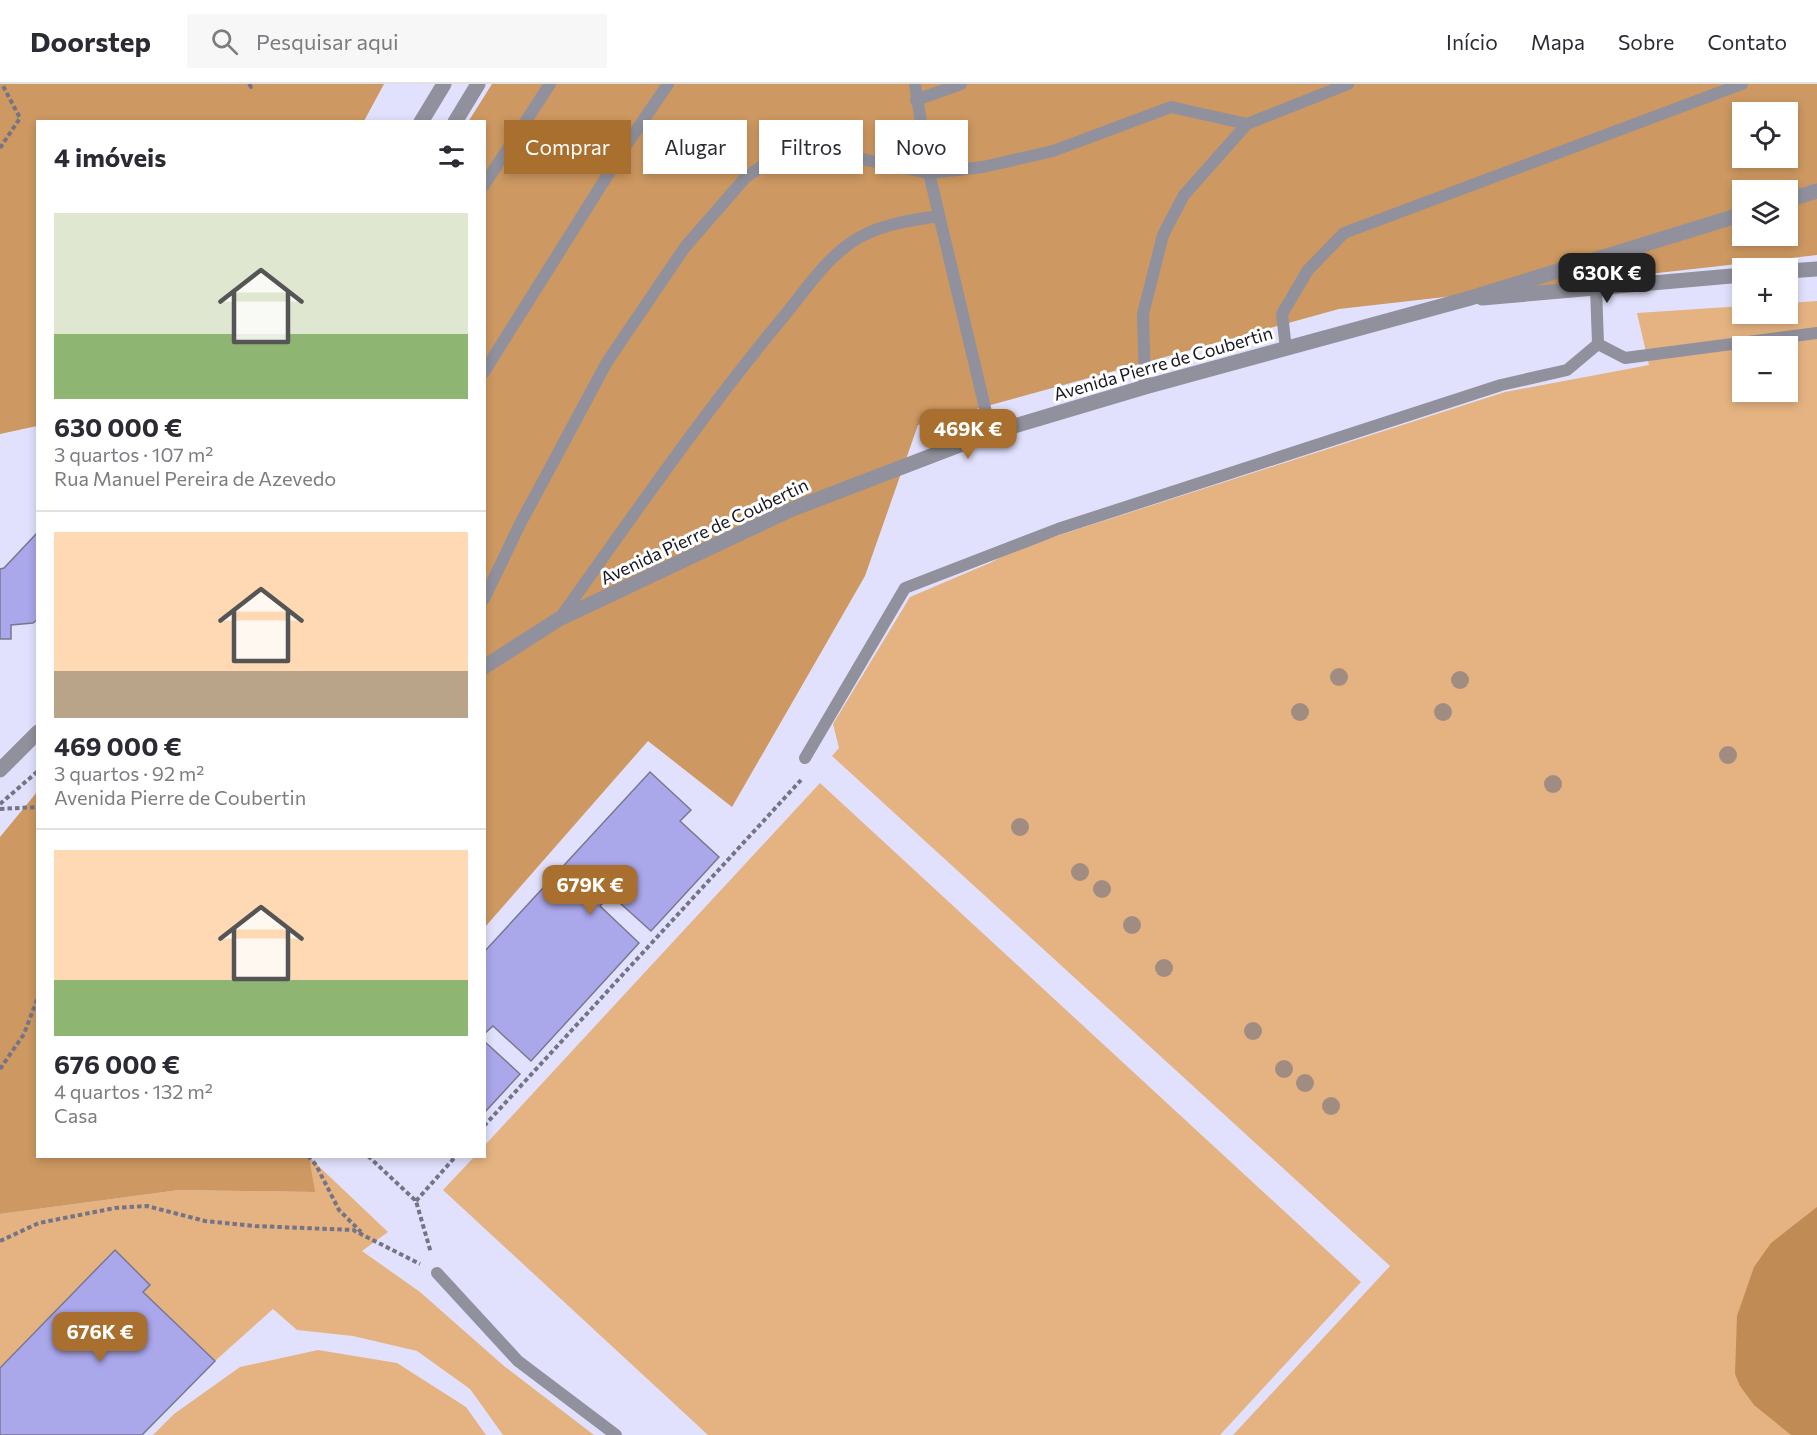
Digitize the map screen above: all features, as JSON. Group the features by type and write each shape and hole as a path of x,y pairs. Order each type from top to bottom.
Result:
{"street":[{"path":"422,120 444,84"},
{"path":"456,120 477,84"},
{"path":"1798,197 1817,191"},
{"name":"Avenida Pierre de Coubertin","path":"486,666 559,619 790,510 991,433 1145,387 1467,299 1732,217"},
{"path":"1798,270 1817,269"},
{"path":"1467,299 1732,276"},
{"path":"0,770 36,734"}],"lane":[{"path":"486,182 550,84"},
{"path":"486,369 629,141 668,84"},
{"path":"915,84 920,120"},
{"path":"916,100 961,84"},
{"path":"1145,387 1143,314 1163,235 1184,195 1247,124 1348,84"},
{"path":"1286,349 1282,314 1308,270 1344,232 1742,84"},
{"path":"968,169 1053,151 1171,107 1247,124"},
{"path":"486,595 520,524 607,362 685,248 746,177 775,158 804,147 875,162"},
{"path":"929,174 991,433"},
{"path":"559,619 675,456 759,345 836,254 859,237 885,226 939,216"},
{"path":"1596,288 1598,344"},
{"path":"1598,344 1625,358 1817,333"},
{"path":"805,758 905,588 1069,525 1501,385 1567,370 1598,344"},
{"path":"437,1273 518,1361 616,1435"}],"path":[{"path":"0,148 20,118 2,84"},
{"path":"249,84 251,87 253,84"},
{"path":"486,1124 801,780 805,758"},
{"path":"0,809 36,807"},
{"path":"0,1069 24,1034 36,1002"},
{"path":"310,1158 316,1165 339,1210 365,1236"},
{"path":"370,1158 416,1201 437,1273"},
{"path":"416,1201 454,1158"},
{"path":"0,1241 39,1223 115,1208 147,1206 205,1221 255,1226 353,1230 437,1273"}],"shaded area":[{"path":"0,84 384,84 365,120 36,120 36,426 0,434"},
{"path":"492,84 1817,84 1817,255 1790,258 1732,258 1732,265 1339,309 918,425 865,576 732,807 648,741 486,926 486,120 469,120"},
{"path":"1817,301 1817,1435 1233,1435 1390,1266 832,756 839,748 833,724 910,597 992,562 1016,549 1505,392 1649,365 1637,313 1732,307 1732,324 1798,324 1798,302"},
{"path":"820,783 1361,1282 1220,1435 708,1435 443,1190 473,1158 486,1158 486,1144"},
{"path":"36,793 36,1158 309,1158 315,1192 179,1190 0,1214 0,837"},
{"path":"305,1158 310,1158 388,1232 362,1251 420,1292 504,1366 594,1435 503,1435 470,1389 417,1351 353,1336 297,1330 273,1309 215,1361 143,1292 150,1285 115,1251 0,1368 0,1214 179,1190 314,1192"},
{"path":"1817,1207 1817,1435 1791,1435 1754,1405 1740,1386 1735,1374 1737,1316 1754,1267 1771,1243"},
{"path":"318,1350 397,1363 466,1407 486,1435 153,1435 174,1414 240,1367"}],"building":[{"path":"36,534 36,621 33,623 11,625 11,639 0,639 0,569 4,568"},
{"path":"650,772 691,810 680,821 719,857 651,931 611,895 600,906 639,943 531,1061 493,1026 486,1032 486,950"},
{"path":"486,1043 520,1074 486,1111"},
{"path":"115,1250 150,1285 143,1292 215,1361 142,1435 0,1435 0,1368"}]}
